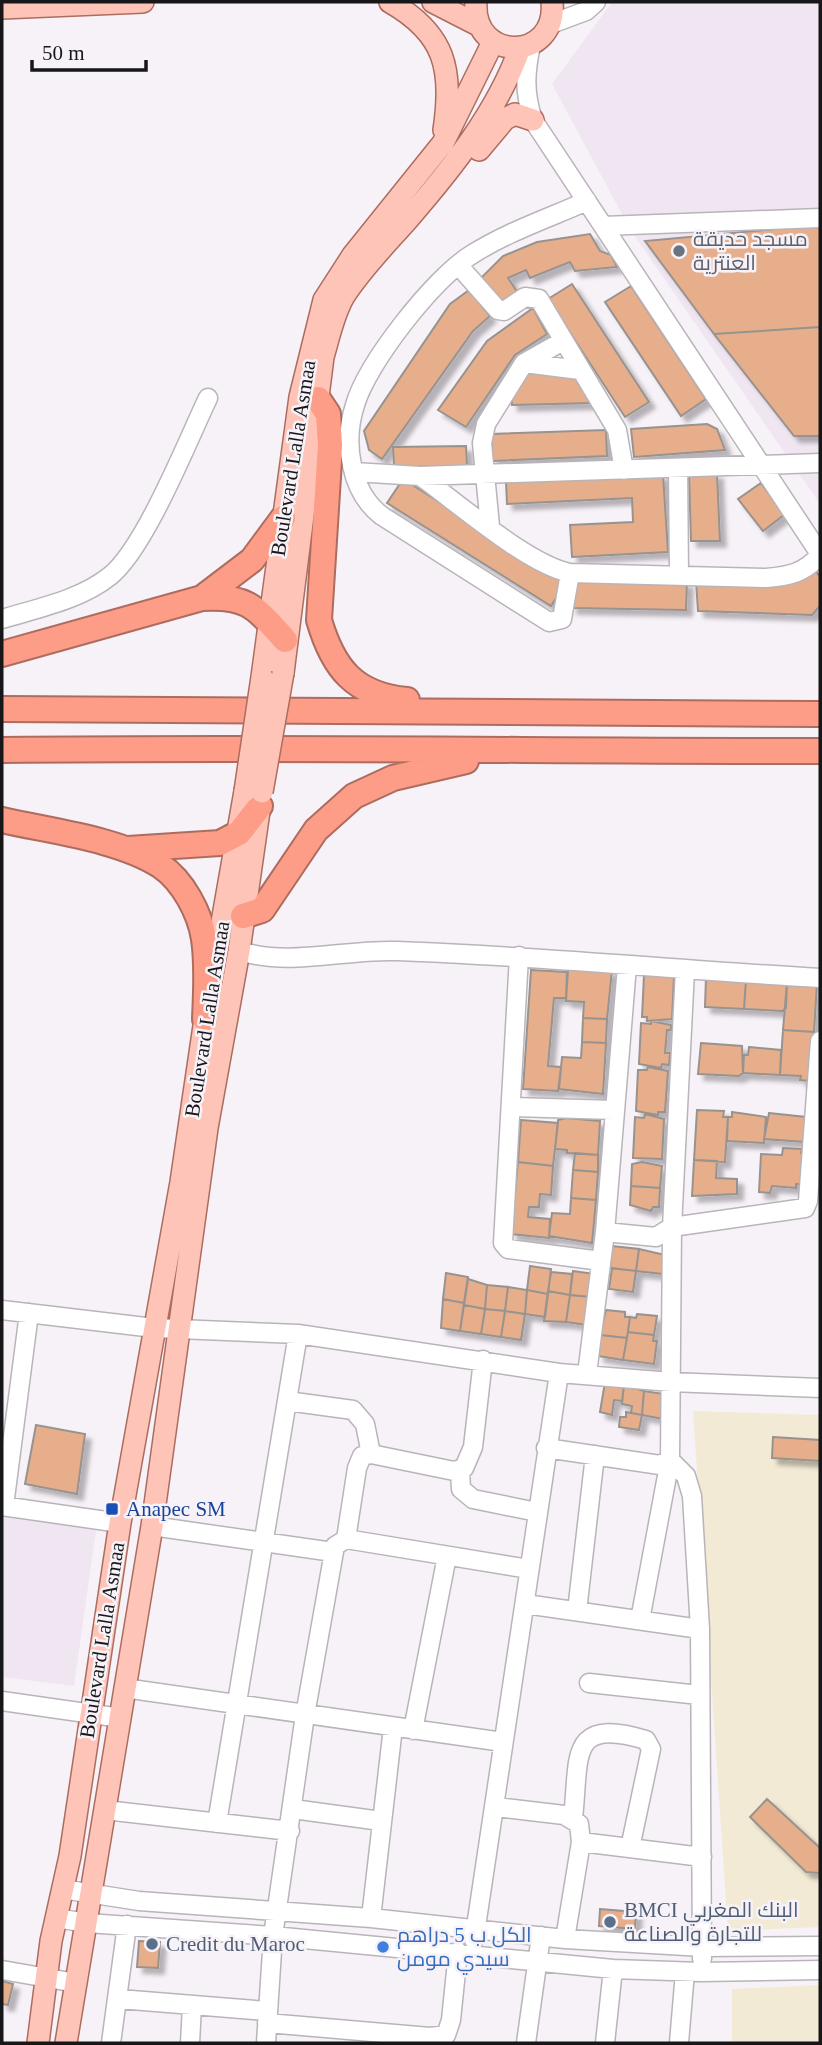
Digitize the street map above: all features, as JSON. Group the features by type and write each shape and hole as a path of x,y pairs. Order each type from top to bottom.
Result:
{"highway":[{"path":"318,399 328,414 330,445 319,620 336,664 344,674 379,695 487,711"},
{"path":"202,598 252,560 283,518"},
{"path":"2,654 202,598 222,597 248,603 277,631"},
{"path":"2,709 820,714"},
{"path":"2,750 282,747 500,752 820,751"},
{"path":"233,915 262,910 316,830 355,796 393,778 500,752"},
{"path":"124,849 213,845 239,833 256,796"},
{"path":"2,820 124,849 161,866 183,890 204,937 205,1019"}],"main road":[{"path":"2,8 143,2"},
{"path":"390,2 410,13 429,31 441,49 449,101 443,143"},
{"path":"433,2 478,25 493,42 525,46 543,36 555,10"},
{"path":"476,2 478,25"},
{"name":"Boulevard Lalla Asmaa","path":"38,2043 56,1918 70,1856 120,1523 181,1182 205,1019 233,915 256,796 277,631 283,518 300,397 324,300 353,255 443,143 493,42"},
{"name":"Boulevard Lalla Asmaa","path":"277,631 323,357 343,298 420,205 482,124 525,46"},
{"path":"420,205 446,190 506,119 514,114 533,120"},
{"name":"Boulevard Lalla Asmaa","path":"66,2043 152,1526 207,1128 239,951 233,915 239,833"}],"street":[{"path":"555,10 586,10 596,2"},
{"path":"419,476 549,566 570,573 788,576 807,570 820,555 533,120 525,96 525,46"},
{"path":"570,573 562,619 550,622 382,516 365,499 354,472 350,437 356,401 385,349 413,312 458,266 469,256 500,239 587,201"},
{"path":"603,226 820,218"},
{"path":"458,266 498,310 504,311 525,297 539,299 617,430 624,470"},
{"path":"490,526 482,443 486,424 524,363 563,341"},
{"path":"524,363 580,370"},
{"path":"2,619 75,596 112,575 145,528 208,398"},
{"path":"354,472 419,476 820,463"},
{"path":"678,468 679,575"},
{"path":"239,951 275,960 393,951 519,956 685,971 820,978"},
{"path":"519,956 505,1247 601,1261"},
{"path":"587,1374 605,1232 627,966"},
{"path":"640,1620 670,1460 672,1227 685,971"},
{"path":"605,1232 656,1237 672,1227 805,1208 808,1201 820,1041"},
{"path":"513,1107 614,1110"},
{"path":"2,1310 154,1328 298,1334 559,1373 671,1382 820,1388"},
{"path":"29,1313 7,1422 3,1506 120,1523"},
{"path":"217,1823 298,1334"},
{"path":"483,1360 473,1447 468,1461 460,1470 461,1489 473,1499 537,1512"},
{"path":"118,1998 192,2005 267,2017 350,2036 430,2040 449,2030 465,1953 476,1929 559,1373"},
{"path":"287,1401 353,1410 365,1424 371,1454"},
{"path":"546,1448 660,1465 670,1460"},
{"path":"346,1539 358,1461 362,1456 371,1454 460,1470"},
{"path":"577,1611 596,1455"},
{"path":"670,1460 686,1476 692,1496 700,1629 703,1947 693,1972 679,2043"},
{"path":"152,1526 333,1552"},
{"path":"266,2043 273,1936 306,1715 333,1552 338,1542 346,1539 529,1569"},
{"path":"413,1730 447,1556"},
{"path":"525,1604 700,1629"},
{"path":"589,1683 699,1695"},
{"path":"124,1688 503,1742"},
{"path":"2,1700 121,1718"},
{"path":"371,1918 393,1727"},
{"path":"573,1818 582,1748 590,1736 603,1731 646,1740 651,1749 630,1848"},
{"path":"496,1807 573,1818 579,1824 581,1842 565,1939"},
{"path":"293,1809 381,1821"},
{"path":"105,1810 290,1831"},
{"path":"581,1842 702,1857"},
{"path":"62,1889 139,1901 371,1918 565,1939 703,1947 820,1946"},
{"path":"56,1918 87,1923 465,1953 537,1964 693,1972 820,1969"},
{"path":"111,2043 127,1925"},
{"path":"526,2043 541,1936"},
{"path":"2,1969 76,1983"},
{"path":"606,2043 613,1969"},
{"path":"190,2043 192,2005"}],"shaded area":[{"path":"612,2 820,2 820,504 631,231 552,84"},
{"path":"693,1411 820,1415 820,1927 728,1931"},
{"path":"2,1511 97,1524 74,1686 2,1677"},
{"path":"820,1985 820,2043 732,2043 732,1989"}],"building":[{"path":"820,225 820,327 714,334 645,241"},
{"path":"590,234 600,251 611,255 617,267 575,271 570,262 530,278 526,270 508,278 518,293 498,303 479,280 503,256 537,242"},
{"path":"572,284 649,402 625,417 548,299"},
{"path":"631,286 706,399 681,416 605,302"},
{"path":"469,290 490,316 473,331 382,459 369,450 364,431 450,304"},
{"path":"533,308 547,334 515,355 466,427 438,410 487,341"},
{"path":"820,327 820,436 794,436 714,334"},
{"path":"573,370 593,403 512,405 510,385 520,373"},
{"path":"707,424 717,429 725,450 634,457 631,429"},
{"path":"606,430 607,456 492,461 491,434"},
{"path":"466,446 467,466 394,467 393,447"},
{"path":"717,473 720,541 691,541 689,474"},
{"path":"663,474 668,552 572,557 570,525 633,522 632,498 507,504 506,482"},
{"path":"403,479 566,582 551,606 387,503"},
{"path":"761,483 784,515 763,531 738,499"},
{"path":"815,570 820,577 820,606 812,615 698,611 696,581 797,582"},
{"path":"572,579 687,582 686,610 571,608"},
{"path":"531,970 567,972 566,998 554,998 548,1066 561,1067 558,1091 523,1089"},
{"path":"568,970 612,970 607,1019 583,1018 584,1002 566,1001"},
{"path":"644,975 674,977 672,1019 647,1021 647,1017 642,1017"},
{"path":"706,977 746,979 744,1009 705,1007"},
{"path":"746,979 787,982 786,1008 782,1011 744,1009"},
{"path":"787,982 817,983 814,1032 783,1030"},
{"path":"583,1018 607,1019 606,1043 582,1042"},
{"path":"651,1021 671,1025 671,1030 667,1030 665,1053 670,1053 669,1065 662,1064 661,1068 639,1064 641,1023 651,1024"},
{"path":"783,1030 814,1032 811,1081 800,1080 801,1076 780,1075"},
{"path":"582,1042 606,1043 603,1094 559,1089 562,1057 581,1058"},
{"path":"701,1043 742,1046 743,1073 739,1076 698,1074"},
{"path":"749,1047 781,1050 780,1075 743,1073 744,1055 748,1055"},
{"path":"648,1067 668,1071 665,1112 658,1112 658,1115 636,1111 638,1070 647,1070"},
{"path":"697,1110 724,1111 723,1117 728,1117 725,1162 694,1160"},
{"path":"732,1112 766,1117 764,1143 727,1141 728,1117 732,1117"},
{"path":"769,1113 806,1117 805,1142 764,1139"},
{"path":"645,1114 664,1119 662,1159 633,1158 635,1117 644,1118"},
{"path":"566,1118 600,1121 598,1155 567,1153 567,1150 555,1149 558,1120"},
{"path":"521,1120 558,1123 553,1166 518,1162"},
{"path":"783,1148 802,1149 801,1153 806,1153 804,1184 796,1184 796,1188 772,1186 770,1193 759,1192 761,1154 782,1155"},
{"path":"575,1153 598,1155 598,1172 573,1170"},
{"path":"694,1160 717,1161 716,1178 737,1179 737,1194 692,1196"},
{"path":"518,1162 553,1166 551,1195 540,1194 539,1207 529,1207 528,1217 550,1219 549,1238 511,1234"},
{"path":"642,1162 662,1166 660,1188 631,1186 632,1164"},
{"path":"573,1170 598,1172 596,1200 571,1198"},
{"path":"631,1186 660,1188 659,1207 653,1207 651,1211 630,1205"},
{"path":"571,1198 596,1200 592,1243 549,1236 552,1213 570,1214"},
{"path":"612,1246 639,1249 636,1271 610,1268"},
{"path":"639,1249 665,1255 663,1274 636,1271"},
{"path":"530,1266 551,1269 548,1294 527,1290"},
{"path":"612,1268 636,1271 633,1292 609,1289"},
{"path":"573,1271 595,1274 591,1297 570,1295"},
{"path":"551,1272 572,1274 570,1295 548,1291"},
{"path":"446,1273 468,1277 464,1303 443,1299"},
{"path":"468,1279 487,1285 485,1309 464,1305"},
{"path":"487,1285 508,1287 505,1311 485,1309"},
{"path":"508,1287 527,1290 525,1314 505,1311"},
{"path":"527,1290 548,1294 545,1317 525,1314"},
{"path":"548,1291 570,1295 566,1322 544,1321"},
{"path":"570,1295 591,1297 587,1325 566,1322"},
{"path":"443,1299 464,1303 460,1331 441,1328"},
{"path":"464,1305 485,1309 481,1334 460,1331"},
{"path":"485,1309 505,1311 501,1337 481,1334"},
{"path":"606,1310 625,1312 625,1317 630,1317 627,1338 600,1335"},
{"path":"505,1311 525,1314 521,1340 501,1337"},
{"path":"637,1314 657,1316 654,1335 628,1332 630,1317 636,1318"},
{"path":"628,1332 654,1335 653,1341 657,1341 654,1364 623,1360"},
{"path":"600,1335 627,1338 623,1360 598,1356"},
{"path":"605,1382 624,1385 622,1401 614,1400 612,1415 600,1412"},
{"path":"624,1385 644,1391 642,1415 631,1413 632,1406 622,1404"},
{"path":"644,1391 664,1394 663,1419 642,1415"},
{"path":"626,1412 642,1415 639,1430 619,1427 620,1417 626,1417"},
{"path":"36,1425 85,1434 77,1494 25,1484"},
{"path":"773,1437 820,1440 820,1461 772,1458"},
{"path":"767,1799 820,1848 820,1873 806,1872 750,1817"},
{"path":"600,1909 636,1912 635,1929 599,1926"},
{"path":"139,1941 160,1942 158,1968 137,1967"},
{"path":"2,1981 13,1984 8,2005 2,2004"}],"place":[{"name":"مسجد حديقة العنترية","path":"679,251"},
{"name":"Anapec SM","path":"112,1509"},
{"name":"BMCI البنك المغربي للتجارة والصناعة","path":"610,1922"},
{"name":"Credit du Maroc","path":"152,1944"},
{"name":"الكل ب 5 دراهم سيدي مومن","path":"383,1947"}]}
